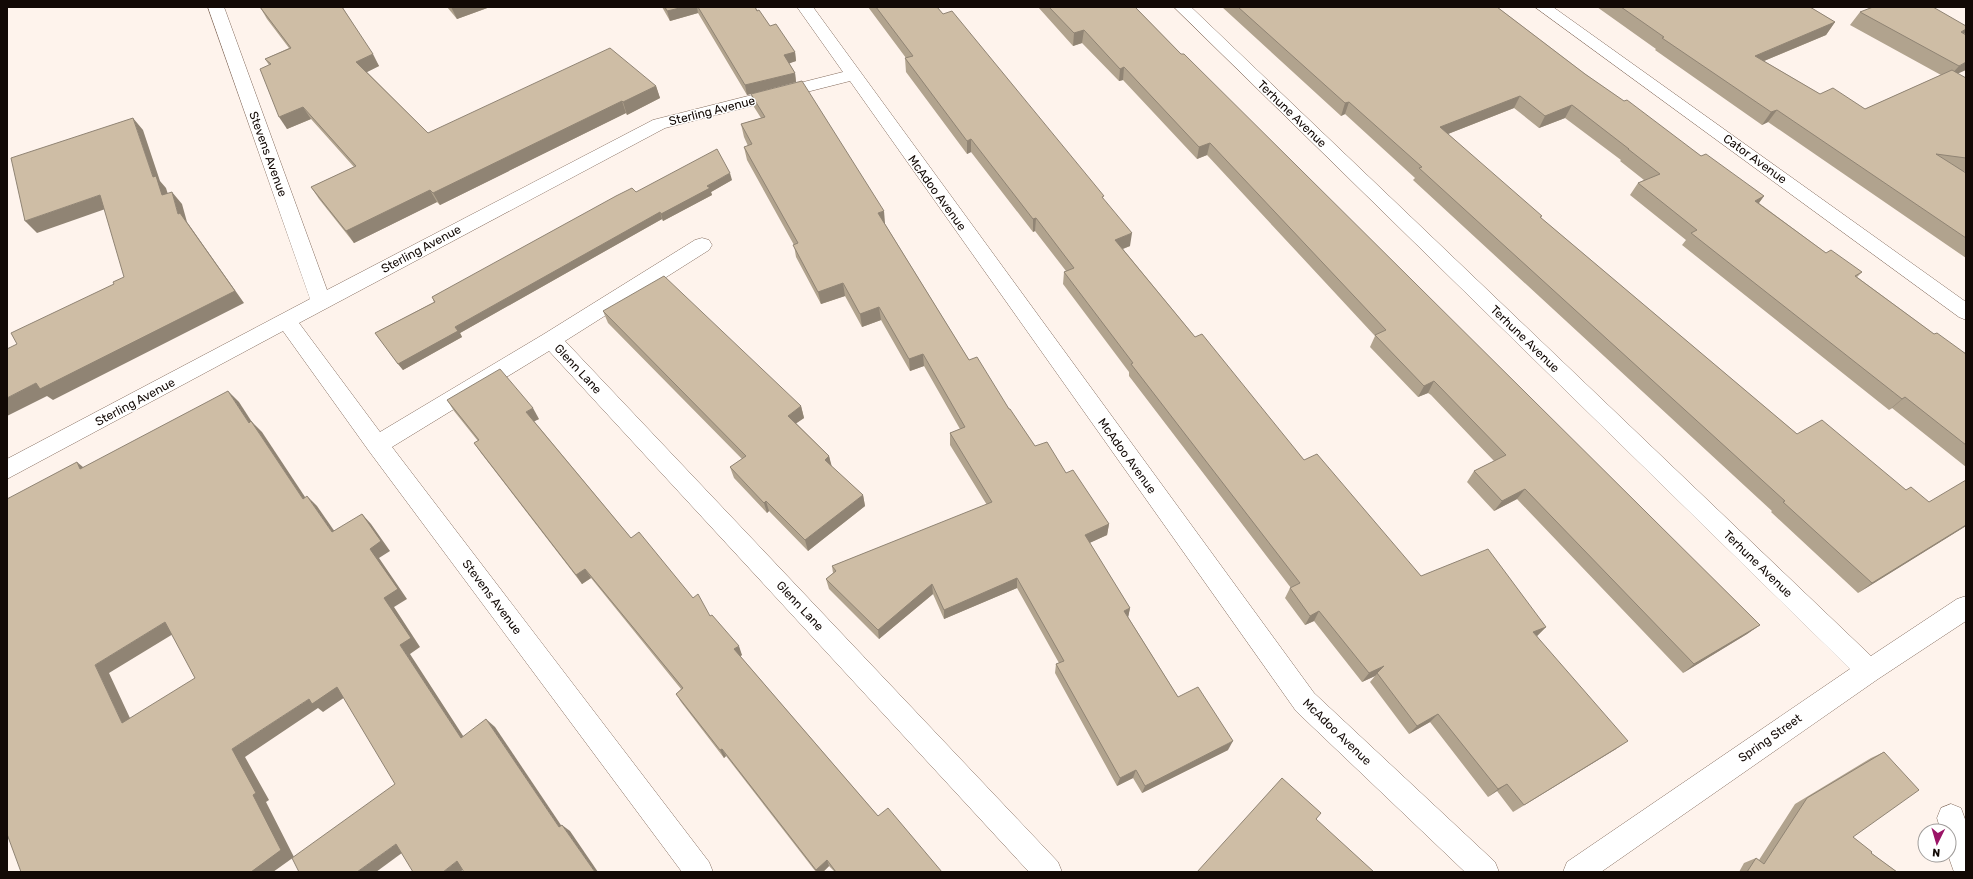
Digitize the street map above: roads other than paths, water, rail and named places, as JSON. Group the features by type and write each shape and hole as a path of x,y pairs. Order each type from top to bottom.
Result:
{"street":[{"name":"Stevens Avenue","path":"216,7 321,302"},
{"name":"McAdoo Avenue","path":"805,7 1305,702 1484,872"},
{"name":"Terhune Avenue","path":"1182,7 1869,671"},
{"name":"Cator Avenue","path":"1543,7 1966,312"},
{"name":"Sterling Avenue","path":"7,470 321,302 659,124 853,75"},
{"name":"Glenn Lane","path":"377,445 551,340 702,245"},
{"name":"Stevens Avenue","path":"287,321 377,445 699,872"},
{"name":"Glenn Lane","path":"551,340 1048,872"},
{"name":"Spring Street","path":"1577,872 1869,671 1966,607"},
{"path":"1950,818 1966,867"}]}
